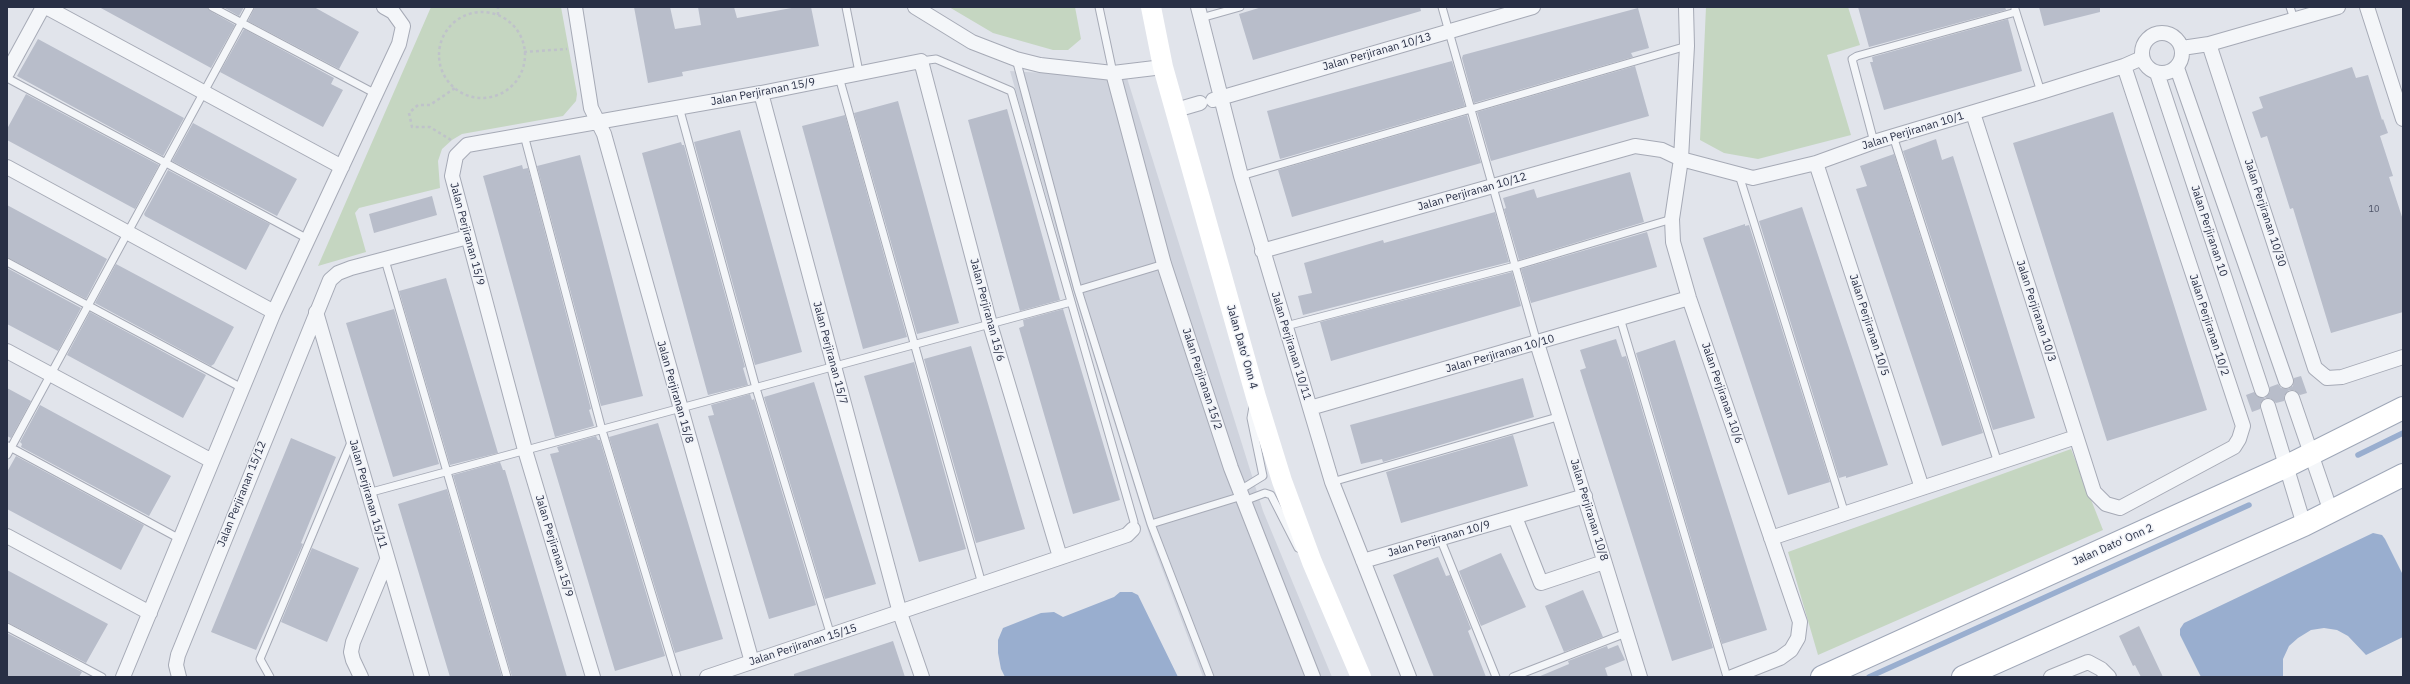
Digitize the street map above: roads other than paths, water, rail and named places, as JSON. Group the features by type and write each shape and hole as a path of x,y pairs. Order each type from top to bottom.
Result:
{"main road":[{"name":"Jalan Dato' Onn 4","path":"1151,7 1164,67 1256,397 1282,481 1312,562 1361,677"},
{"name":"Jalan Dato' Onn 2","path":"1822,677 2287,466 2403,408"},
{"path":"1963,677 2304,524 2403,475"}],"street":[{"path":"7,73 45,7 342,167"},
{"path":"123,677 274,312 399,44 403,26 392,12 384,7"},
{"name":"Jalan Perjiranan 15/8","path":"575,7 591,108 600,122 679,409 752,662"},
{"path":"915,7 972,42 1016,59 1040,65 1113,73 1164,67"},
{"name":"Jalan Perjiranan 10/13","path":"1176,110 1533,7"},
{"name":"Jalan Perjiranan 10/6","path":"1686,7 1687,46 1681,159 1672,219 1673,242 1689,298 1800,622 1798,638 1791,650 1780,658 1732,677"},
{"path":"2182,48 2209,44 2292,13 2338,7"},
{"path":"2367,7 2403,119"},
{"name":"Jalan Perjiranan 10/11","path":"1200,12 1211,100 1241,176 1262,251 1286,326 1332,482 1409,677"},
{"path":"2161,32 2174,36 2182,48 2183,55 2177,68 2171,72 2157,73 2145,65 2142,58 2144,44 2148,38 2161,32"},
{"name":"Jalan Perjiranan 10/30","path":"2209,44 2315,368 2327,378 2342,378 2403,357"},
{"name":"Jalan Perjiranan 10/1","path":"1681,159 1753,178 1816,163 1874,142 2124,66 2142,58"},
{"name":"Jalan Perjiranan 15/9","path":"593,677 525,450 468,238 452,176 456,156 467,145 761,93 859,72 921,61"},
{"name":"Jalan Perjiranan 15/6","path":"921,61 990,324 1060,557"},
{"name":"Jalan Perjiranan 10/2","path":"2106,504 2120,508 2234,447 2240,438 2243,426 2124,66"},
{"name":"Jalan Perjiranan 10","path":"2177,68 2286,381"},
{"name":"Jalan Perjiranan 15/2","path":"1113,73 1164,264 1242,496 1313,677"},
{"name":"Jalan Perjiranan 10","path":"2157,73 2262,390"},
{"name":"Jalan Perjiranan 15/7","path":"761,93 900,613 922,677"},
{"name":"Jalan Perjiranan 10/3","path":"1973,113 2094,492 2106,504"},
{"name":"Jalan Perjiranan 10/12","path":"1262,251 1635,146 1662,150 1681,159"},
{"name":"Jalan Perjiranan 10/5","path":"1816,163 1922,488"},
{"path":"7,167 274,312"},
{"name":"Jalan Perjiranan 15/12","path":"179,677 176,664 178,655 330,280 338,273 468,238"},
{"name":"Jalan Perjiranan 10/10","path":"1310,408 1689,298"},
{"name":"Jalan Perjiranan 15/11","path":"316,312 422,677"},
{"name":"Jalan Perjiranan 10/8","path":"1537,343 1561,416 1640,677"},
{"path":"7,351 212,461"},
{"path":"2292,398 2312,454 2330,512"},
{"path":"2268,406 2304,524"},
{"path":"1771,538 2076,437"},
{"name":"Jalan Perjiranan 10/9","path":"1363,561 1585,496"},
{"path":"1515,517 1541,583 1604,562"},
{"name":"Jalan Perjiranan 15/15","path":"707,677 1127,535 1133,529"},
{"path":"7,536 150,613"},
{"path":"361,677 351,652 353,642 387,560"},
{"path":"2051,677 2088,662 2101,668 2109,677"}],"lane":[{"path":"212,7 376,94"},
{"path":"7,455 9,447 51,374 250,7"},
{"path":"846,7 859,72"},
{"path":"1099,7 1113,73"},
{"path":"1200,12 1240,7"},
{"path":"1442,7 1537,343"},
{"path":"1874,142 1852,59 1857,56 2015,9 2041,92"},
{"path":"1241,176 1472,110 1687,46"},
{"path":"921,61 936,59 1011,91 1134,522 1133,529"},
{"path":"1016,59 1078,290 1151,524 1210,677"},
{"path":"839,77 982,584"},
{"path":"7,78 308,239"},
{"path":"679,107 756,388 831,636"},
{"path":"524,135 602,430 677,677"},
{"path":"1893,136 1998,463"},
{"path":"1739,175 1845,514"},
{"path":"1286,326 1516,266 1672,219"},
{"path":"385,260 446,473 507,677"},
{"path":"7,262 242,388"},
{"path":"1078,290 1164,264"},
{"path":"368,494 756,388 833,365 1071,302"},
{"path":"1620,318 1727,677"},
{"path":"1242,496 1263,476 1251,418 1256,397"},
{"path":"1332,482 1561,416"},
{"path":"270,677 260,660 352,439"},
{"path":"9,447 180,539"},
{"path":"1151,524 1242,496 1265,493 1271,495 1297,548 1312,562"},
{"path":"1440,538 1496,677"},
{"path":"7,627 102,677"},
{"path":"1513,677 1626,633"}],"water":[{"path":"2373,533 2382,535 2385,539 2403,575 2403,637 2366,655 2348,636 2337,630 2324,628 2311,630 2289,646 2283,659 2283,677 2201,677 2180,635 2180,629 2184,623"},
{"path":"1120,592 1132,592 1138,595 1178,677 1005,677 1001,669 998,653 998,640 1003,628 1041,613 1054,612 1063,617 1114,597"}],"waterway":[{"path":"2358,455 2403,433"},
{"path":"1869,677 2249,505"}]}
